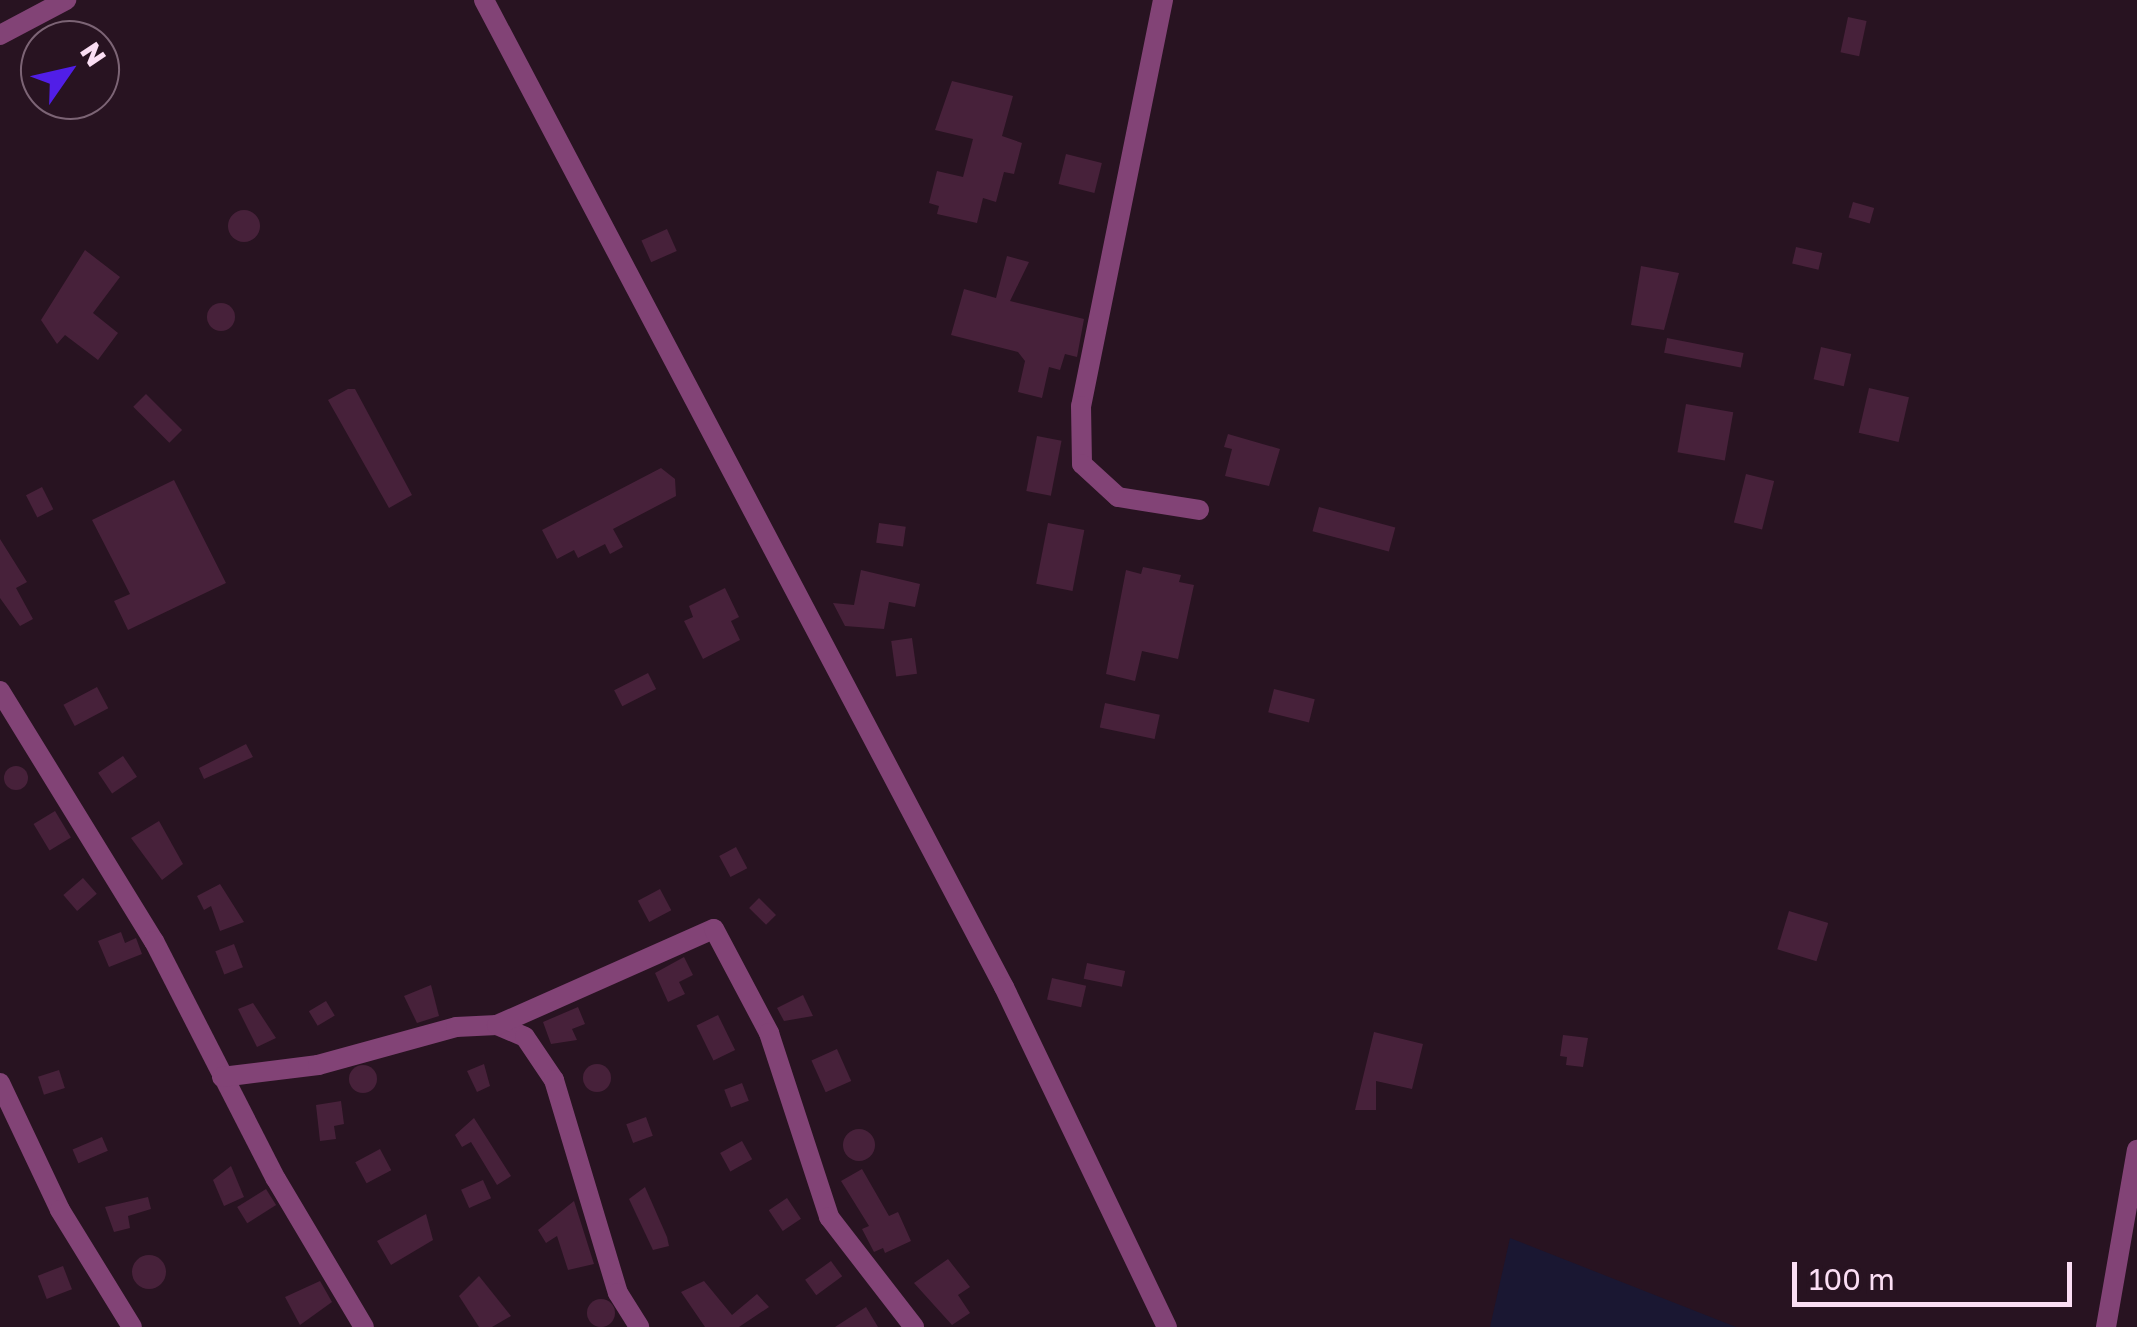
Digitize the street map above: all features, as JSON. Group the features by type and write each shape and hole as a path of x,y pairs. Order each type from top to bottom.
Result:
{"street":[{"path":"0,35 66,0"},
{"path":"484,0 995,969 1168,1327"},
{"path":"1162,0 1081,406 1082,464 1118,497 1200,510"},
{"path":"0,691 154,941 222,1077 364,1327"},
{"path":"222,1077 336,1061 456,1027 496,1025 714,929 770,1033 829,1217 914,1327"},
{"path":"496,1025 525,1037 554,1080 618,1294 640,1327"},
{"path":"0,1084 60,1210 132,1327"},
{"path":"2106,1327 2137,1150"}],"shaded area":[{"path":"1510,1238 1736,1327 1490,1327"}],"building":[{"path":"1848,17 1867,21 1859,56 1841,52"},
{"path":"952,81 1013,96 1002,136 1022,143 1014,174 1004,172 996,202 983,198 977,223 937,214 939,206 929,203 937,171 963,177 973,139 935,130"},
{"path":"1066,154 1102,163 1094,193 1059,184"},
{"path":"1853,202 1874,208 1870,223 1849,217"},
{"path":"244,210 256,214 260,226 256,238 244,242 232,238 228,226 232,214"},
{"path":"667,229 677,251 651,262 641,240"},
{"path":"1796,247 1822,253 1818,270 1792,264"},
{"path":"85,250 120,277 93,313 118,333 98,360 65,335 57,344 41,320"},
{"path":"1007,256 1029,262 1010,301 1084,319 1077,357 1065,354 1060,370 1049,367 1042,398 1018,392 1025,361 1018,352 951,335 964,289 996,298"},
{"path":"1641,266 1679,273 1664,330 1631,325"},
{"path":"221,303 231,307 235,317 231,327 221,331 211,327 207,317 211,307"},
{"path":"1667,338 1744,353 1741,368 1664,353"},
{"path":"1821,347 1851,354 1844,386 1814,379"},
{"path":"1869,388 1909,397 1899,442 1859,433"},
{"path":"355,389 412,495 389,508 328,400"},
{"path":"146,394 182,430 169,443 133,407"},
{"path":"1686,404 1733,412 1725,461 1677,452"},
{"path":"1228,434 1280,449 1269,486 1225,476 1232,449 1224,447"},
{"path":"1037,436 1062,441 1051,496 1026,491"},
{"path":"661,468 675,479 676,496 613,529 623,547 610,554 605,544 578,558 574,550 557,559 542,530"},
{"path":"1746,474 1774,481 1762,530 1734,523"},
{"path":"174,480 226,583 128,630 114,601 130,594 92,520"},
{"path":"42,487 53,509 37,517 26,495"},
{"path":"1319,507 1395,527 1389,552 1313,531"},
{"path":"879,523 906,527 903,547 876,543"},
{"path":"1048,523 1084,530 1072,591 1036,584"},
{"path":"0,539 27,582 16,588 33,619 20,626 0,598"},
{"path":"1143,567 1181,575 1179,582 1194,585 1178,659 1142,651 1135,681 1106,674 1126,570 1141,574"},
{"path":"861,570 920,584 915,607 889,602 884,629 845,626 833,603 854,605"},
{"path":"725,588 739,617 731,621 740,640 703,659 684,621 693,617 689,606"},
{"path":"912,638 917,674 896,677 891,641"},
{"path":"648,673 656,689 622,706 614,690"},
{"path":"97,687 108,708 75,726 63,705"},
{"path":"1274,689 1315,699 1309,722 1268,712"},
{"path":"1105,703 1160,715 1155,739 1100,727"},
{"path":"246,744 253,757 204,779 199,768"},
{"path":"123,756 137,777 112,794 98,773"},
{"path":"16,766 28,778 16,790 4,778"},
{"path":"55,811 71,838 50,850 34,824"},
{"path":"159,821 183,864 162,880 131,838"},
{"path":"736,847 747,868 730,877 719,856"},
{"path":"83,878 97,894 77,911 63,895"},
{"path":"220,884 244,922 220,931 211,906 204,910 197,896"},
{"path":"660,889 671,910 649,922 638,901"},
{"path":"759,898 776,915 766,925 749,908"},
{"path":"1789,911 1828,923 1817,961 1777,949"},
{"path":"121,932 125,943 136,938 142,954 109,967 98,941"},
{"path":"234,944 243,967 224,975 215,951"},
{"path":"684,957 693,975 679,982 685,994 668,1002 655,973"},
{"path":"1087,963 1125,971 1122,987 1084,979"},
{"path":"1052,978 1086,986 1081,1007 1047,999"},
{"path":"431,985 439,1016 417,1023 404,996"},
{"path":"803,995 813,1016 784,1021 777,1008"},
{"path":"326,1001 335,1016 318,1026 309,1011"},
{"path":"253,1003 276,1038 257,1047 238,1009"},
{"path":"578,1007 585,1024 572,1029 577,1040 551,1044 543,1022"},
{"path":"718,1015 735,1050 714,1061 696,1026"},
{"path":"1374,1032 1423,1044 1412,1089 1376,1081 1376,1110 1355,1110"},
{"path":"1563,1035 1588,1038 1583,1067 1566,1065 1567,1057 1560,1056"},
{"path":"837,1049 851,1081 826,1092 811,1060"},
{"path":"484,1064 490,1086 477,1092 467,1071"},
{"path":"597,1064 607,1068 611,1078 607,1088 597,1092 587,1088 583,1078 587,1068"},
{"path":"363,1065 373,1069 377,1079 373,1089 363,1093 353,1089 349,1079 353,1069"},
{"path":"59,1070 65,1088 44,1095 38,1077"},
{"path":"742,1083 749,1101 731,1108 724,1090"},
{"path":"341,1101 344,1124 334,1126 336,1139 320,1141 316,1105"},
{"path":"646,1117 653,1136 633,1143 626,1124"},
{"path":"474,1118 511,1176 497,1185 471,1142 462,1147 455,1135"},
{"path":"859,1129 871,1133 875,1145 871,1157 859,1161 847,1157 843,1145 847,1133"},
{"path":"102,1137 108,1151 78,1163 73,1150"},
{"path":"742,1141 752,1159 730,1171 720,1153"},
{"path":"380,1149 391,1170 367,1183 355,1162"},
{"path":"231,1166 244,1197 224,1206 213,1180"},
{"path":"862,1169 889,1216 898,1212 911,1241 885,1253 883,1248 874,1252 862,1229 869,1226 841,1181"},
{"path":"483,1180 491,1198 469,1208 461,1190"},
{"path":"645,1187 669,1246 653,1250 629,1199"},
{"path":"266,1189 276,1205 247,1223 237,1207"},
{"path":"148,1197 151,1209 128,1216 130,1228 114,1232 105,1207"},
{"path":"787,1198 801,1219 783,1231 769,1210"},
{"path":"574,1201 594,1264 568,1270 557,1236 546,1243 538,1230"},
{"path":"426,1214 433,1240 391,1265 377,1241"},
{"path":"149,1255 161,1260 166,1272 161,1284 149,1289 137,1284 132,1272 137,1260"},
{"path":"948,1259 970,1287 958,1295 970,1313 952,1325 914,1283"},
{"path":"831,1261 842,1276 816,1295 805,1280"},
{"path":"63,1266 72,1289 47,1299 38,1276"},
{"path":"479,1276 511,1316 492,1327 479,1327 459,1296"},
{"path":"320,1281 332,1302 300,1325 285,1297"},
{"path":"704,1281 732,1315 757,1294 769,1307 739,1327 705,1327 681,1292"},
{"path":"601,1299 611,1303 615,1313 611,1323 601,1327 591,1323 587,1313 591,1303"},
{"path":"866,1307 878,1327 835,1327"}]}
